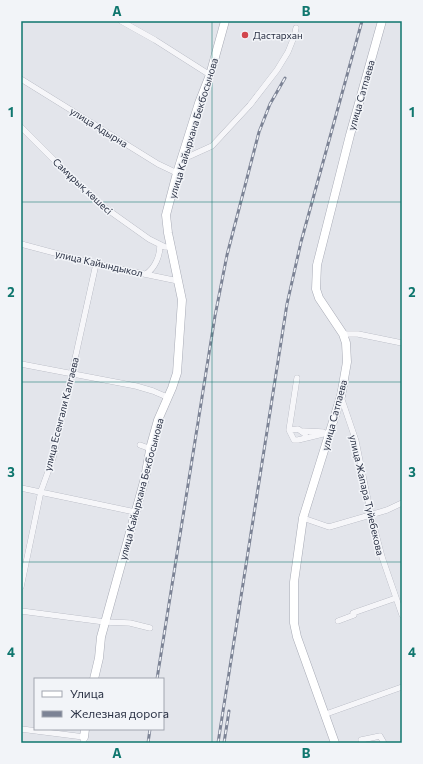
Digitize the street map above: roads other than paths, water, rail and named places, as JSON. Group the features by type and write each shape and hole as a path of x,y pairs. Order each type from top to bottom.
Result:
{"street":[{"path":"122,21 210,75"},
{"name":"улица Кайырхана Бекбосынова","path":"94,678 99,658 101,637 145,478 158,420 176,372 182,300 166,216 177,173 199,103 210,75 225,21"},
{"name":"улица Сатпаева","path":"335,743 326,714 297,637 294,623 294,582 303,518 331,432 341,396 348,362 346,342 343,334 319,298 316,289 317,265 350,135 382,21"},
{"path":"181,160 212,146 250,105 277,70 288,52 296,28"},
{"name":"улица Адырна","path":"21,79 158,164 177,173"},
{"name":"Самұрық көшесі","path":"21,127 80,186 104,207 149,239 160,245 171,247"},
{"name":"улица Кайындыкол","path":"21,244 96,264 178,281"},
{"path":"146,274 151,271 157,261 160,245"},
{"name":"улица Есенгали Калгаева","path":"21,588 41,491 53,458 96,264"},
{"path":"343,334 358,334 402,343"},
{"path":"21,364 136,386 167,397"},
{"path":"297,378 289,430 294,440 331,432"},
{"name":"улица Жапара Туйебекова","path":"341,396 356,440 371,515 382,557 402,615"},
{"path":"289,430 294,429 303,431 331,432"},
{"path":"303,431 306,438"},
{"path":"140,445 151,449"},
{"path":"21,488 135,512"},
{"path":"303,518 329,527 387,510 402,504"},
{"path":"338,622 353,614 396,598"},
{"path":"21,611 130,624 150,628"},
{"path":"326,714 402,688"},
{"path":"21,729 84,736"},
{"path":"361,740 380,736 384,743"}],"railway":[{"path":"218,743 287,304 301,242 362,21"},
{"path":"157,678 215,316 227,255 259,132 270,104 285,78"},
{"path":"224,743 229,711"},
{"path":"148,743 150,730"}],"place":[{"name":"Дастархан","path":"245,35"}]}
